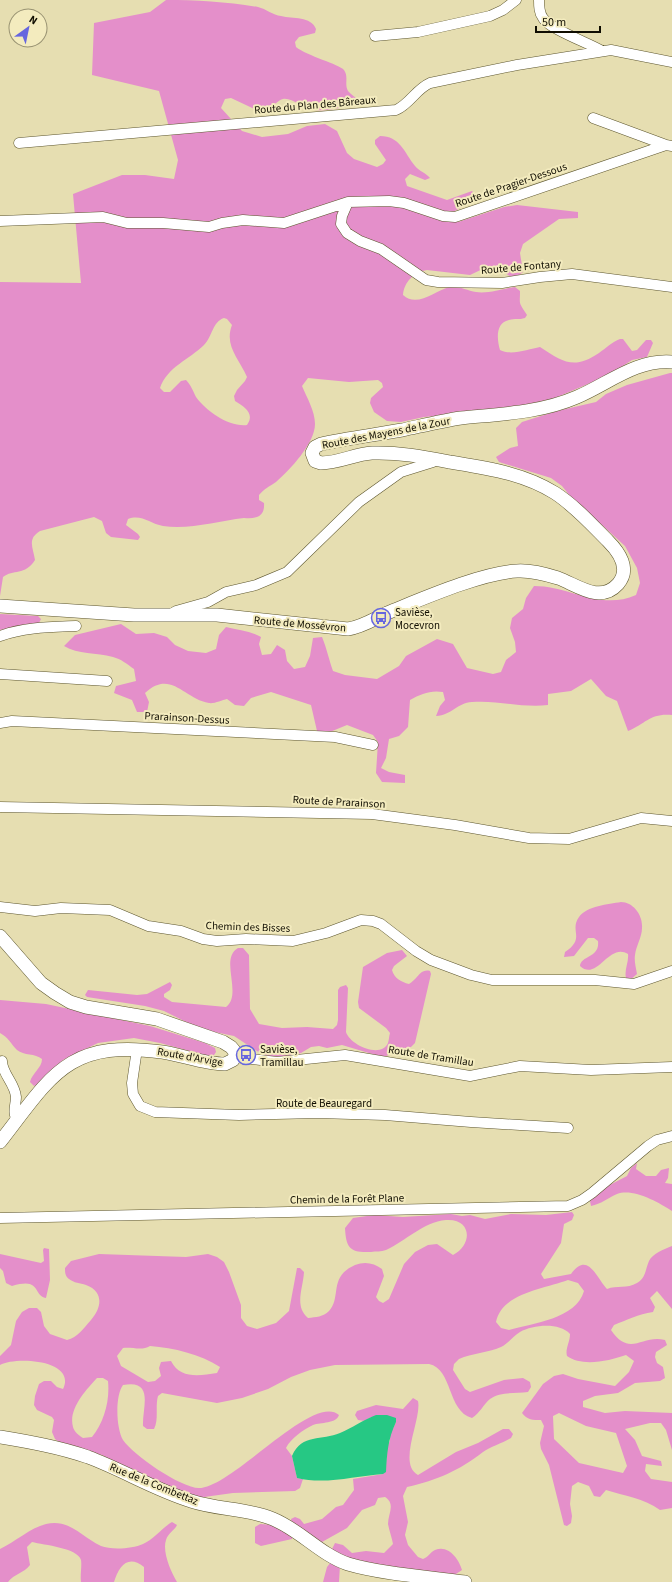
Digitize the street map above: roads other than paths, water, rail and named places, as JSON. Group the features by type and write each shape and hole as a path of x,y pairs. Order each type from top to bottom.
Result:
{"street":[{"path":"375,36 418,32 490,16 503,10 516,0"},
{"name":"Route du Plan des Bâreaux","path":"539,0 539,7 543,18 552,27 602,51"},
{"name":"Route du Plan des Bâreaux","path":"19,143 396,110 405,106 425,85 430,83 517,65 602,51 622,51 672,62"},
{"path":"593,118 669,145"},
{"name":"Route de Pragier-Dessous","path":"0,221 103,217 127,223 163,223 209,227 222,223 243,220 284,223 348,202 389,201 404,203 443,216 455,217 669,145"},
{"name":"Route de Fontany","path":"348,202 342,216 341,224 347,232 360,241 381,249 426,280 438,282 502,283 572,274 672,287"},
{"name":"Route des Mayens de la Zour","path":"521,477 436,459 400,454 371,453 321,463 315,461 312,455 315,447 326,443 461,418 509,414 564,402 579,397 637,367 658,362 672,362"},
{"path":"172,615 176,611 208,602 226,592 256,584 287,572 297,564 340,519 368,496 401,472 433,462 436,459"},
{"name":"Route de Mossévron","path":"0,606 172,615 217,615 348,629 358,627 387,613 453,588 510,571 546,574 596,593 606,592 618,584 624,568 621,558 615,548 559,496 541,485 521,477"},
{"path":"0,636 10,632 44,627 76,626"},
{"path":"0,674 108,681"},
{"name":"Prarainson-Dessus","path":"0,723 12,721 335,737 373,745"},
{"name":"Route de Prarainson","path":"0,807 372,814 455,825 529,838 569,839 641,818 672,821"},
{"name":"Chemin des Bisses","path":"0,907 31,911 61,908 110,910 148,926 181,931 203,939 221,941 246,939 293,941 326,933 361,920 373,921 381,924 416,952 431,960 471,975 492,980 594,980 634,984 672,971"},
{"name":"Route d'Arvige","path":"0,936 41,983 63,998 86,1007 157,1018 227,1044 235,1051 235,1057 228,1063 220,1064 178,1054 137,1049 102,1051 72,1062 48,1081 0,1142"},
{"name":"Route de Beauregard","path":"137,1049 132,1083 133,1094 140,1106 155,1112 239,1115 309,1113 385,1115 568,1128"},
{"name":"Route de Tramillau","path":"235,1057 277,1062 345,1055 470,1076 520,1066 591,1070 672,1067"},
{"path":"2,1061 3,1069 16,1093 14,1116 17,1119"},
{"name":"Chemin de la Forêt Plane","path":"0,1218 568,1206 582,1200 592,1193 648,1146 657,1140 672,1136"},
{"name":"Rue de la Combettaz","path":"0,1437 44,1444 87,1457 191,1501 236,1509 268,1517 284,1524 329,1554 347,1563 382,1570 465,1582"}],"place":[{"name":"Savièse, Mocevron","path":"381,618"},
{"name":"Savièse, Tramillau","path":"246,1055"}]}
